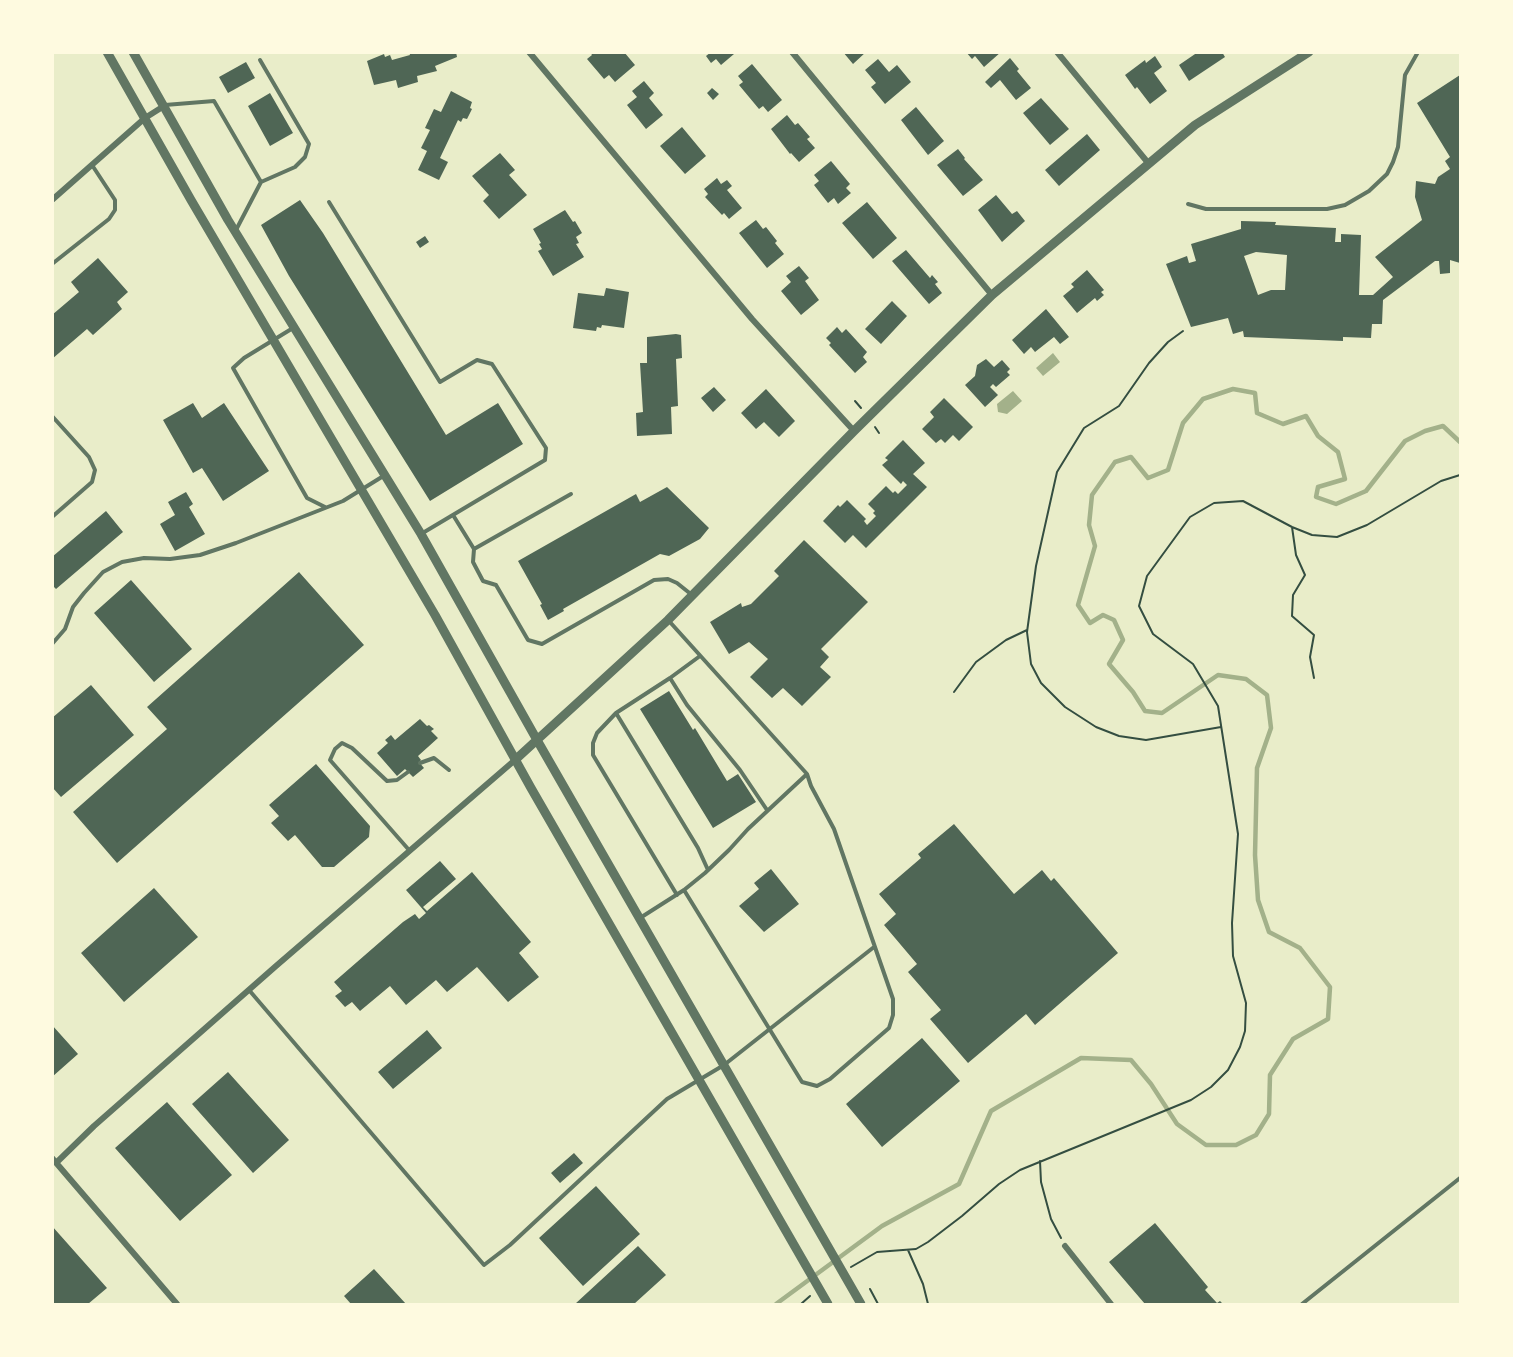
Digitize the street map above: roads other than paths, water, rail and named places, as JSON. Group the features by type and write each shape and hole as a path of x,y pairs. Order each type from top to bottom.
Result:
{"street":[{"path":"107,52 362,490 827,1304"},
{"path":"133,52 236,231 421,534 861,1305"},
{"path":"529,52 752,319 854,431"},
{"path":"792,52 992,294"},
{"path":"1057,52 1149,164"},
{"path":"177,1305 54,1160 515,760 668,620 992,294 1195,125 1309,52"},
{"path":"52,200 145,118 164,106"},
{"path":"1065,1246 1111,1305"}],"lane":[{"path":"1188,204 1206,209 1327,209 1345,205 1370,191 1387,174 1394,162 1398,147 1406,75 1418,52"},
{"path":"236,231 261,182 295,167 305,157 309,144 260,60"},
{"path":"164,106 214,101 261,182"},
{"path":"52,264 109,219 115,210 115,200 92,165"},
{"path":"329,202 440,382 477,360 492,364 546,448 545,460 421,534"},
{"path":"294,327 244,358 233,368 307,498 326,508"},
{"path":"52,416 89,457 95,470 92,482 54,514"},
{"path":"52,644 65,629 73,607 84,593 104,572 122,562 200,555 343,501 385,475"},
{"path":"474,549 571,494"},
{"path":"453,515 474,549 473,562 483,581 496,585 528,640 542,644 654,580 668,579 692,596"},
{"path":"668,620 807,774 834,829 893,999 890,1028 830,1079 817,1086 802,1082 684,890"},
{"path":"677,895 593,755 593,743 597,733 616,713 700,656"},
{"path":"670,678 687,705 740,770 767,810"},
{"path":"616,713 698,848 708,870"},
{"path":"408,772 398,780 387,781 352,748 342,743 334,749 330,760 409,850"},
{"path":"420,763 434,759 449,770"},
{"path":"640,918 677,895 708,870 767,810 807,774"},
{"path":"249,990 484,1264 510,1245 668,1099 724,1065 874,947"},
{"path":"1302,1305 1461,1178"}],"waterway":[{"path":"776,1304 882,1226 959,1184 991,1111 1081,1058 1131,1060 1151,1084 1177,1124 1206,1145 1236,1145 1256,1135 1269,1114 1270,1075 1293,1039 1328,1019 1330,987 1300,948 1269,932 1258,900 1255,855 1257,768 1271,728 1267,695 1246,679 1218,675 1162,713 1145,711 1133,692 1109,664 1123,640 1114,620 1103,615 1090,623 1078,605 1095,546 1089,525 1092,495 1115,462 1131,457 1148,478 1168,470 1183,423 1203,399 1233,389 1255,393 1257,413 1283,424 1306,416 1318,436 1338,452 1345,479 1318,487 1316,497 1336,504 1366,491 1405,441 1425,431 1443,426 1460,442"}]}
